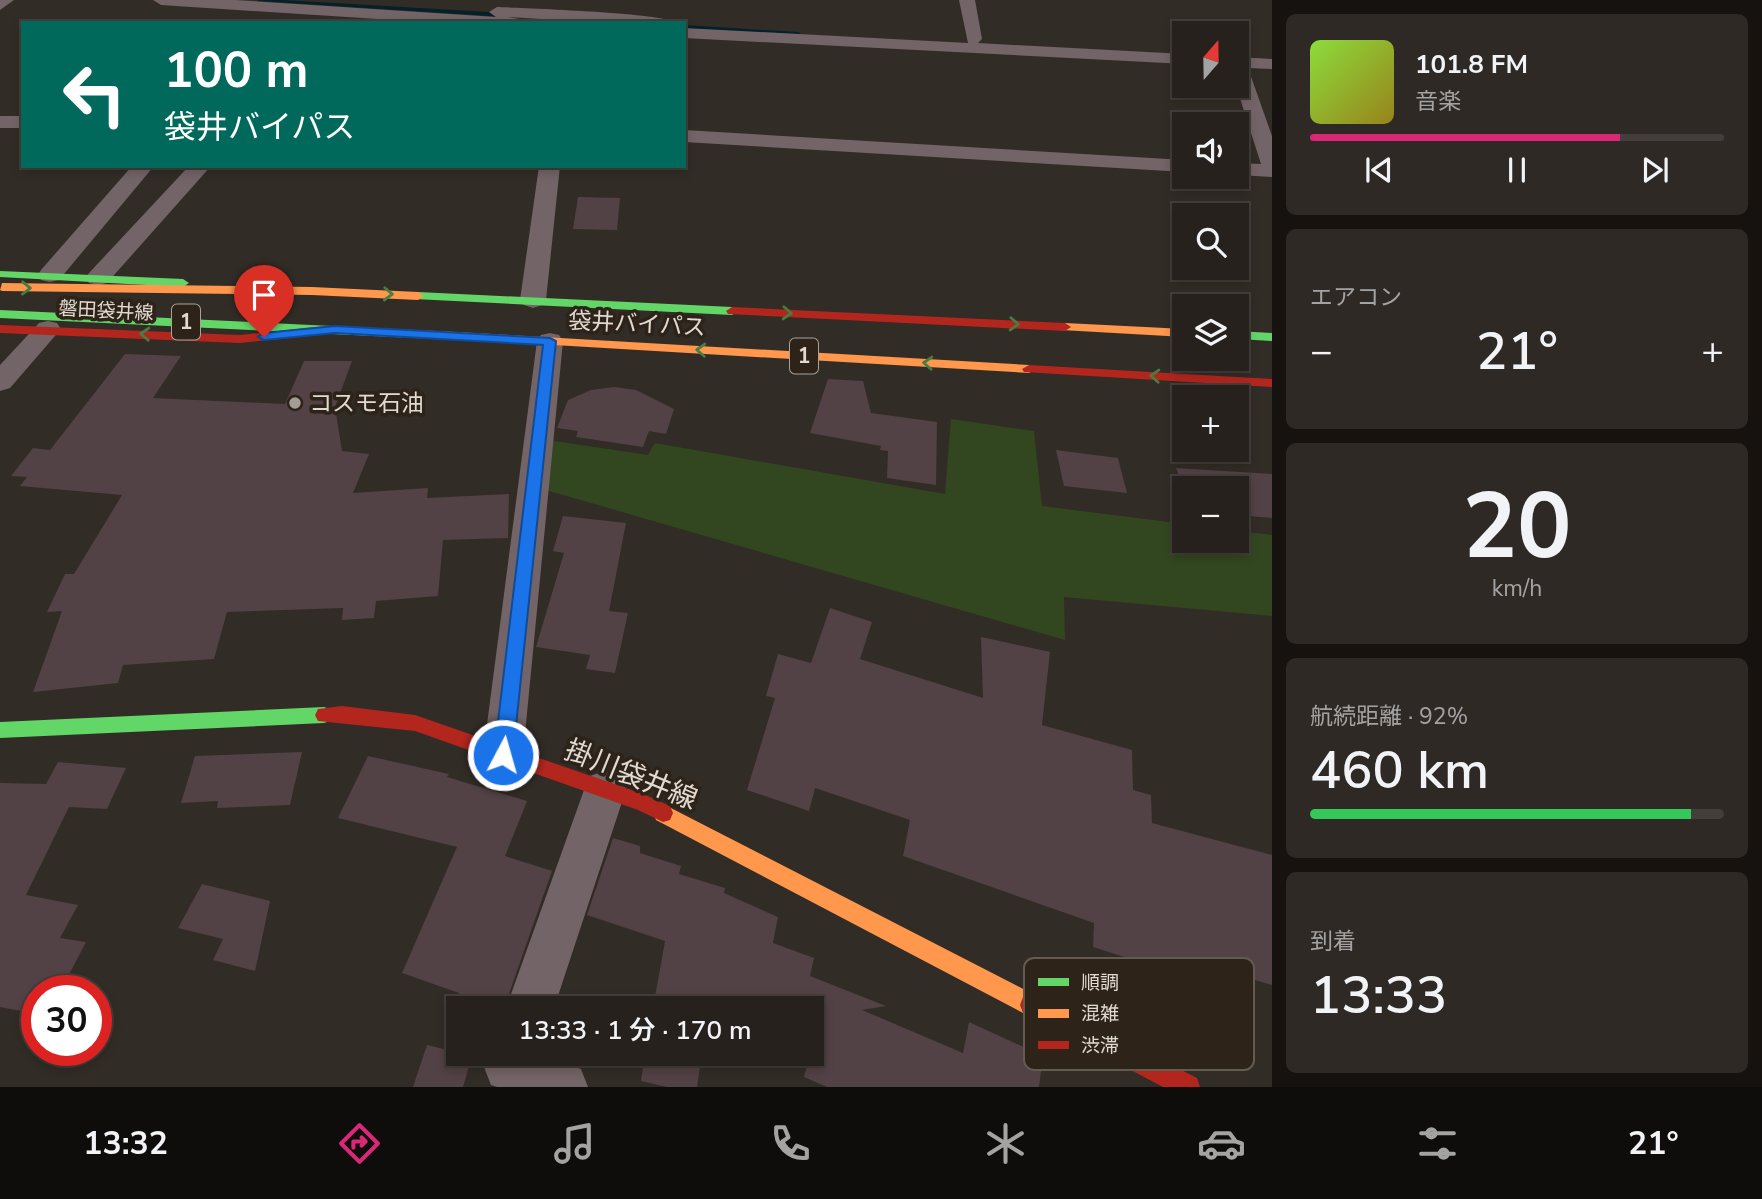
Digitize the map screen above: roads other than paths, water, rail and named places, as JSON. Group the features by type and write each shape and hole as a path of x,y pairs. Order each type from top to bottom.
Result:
{"main road":[{"name":"磐田袋井線","path":"0,274 320,292"},
{"name":"袋井バイパス","path":"0,287 320,292 533,300 1172,331"},
{"name":"磐田袋井線","path":"0,326 240,339 335,329"},
{"name":"袋井バイパス","path":"0,326 335,329 1272,383"},
{"path":"1249,336 1272,337"},
{"name":"掛川袋井線","path":"0,730 342,714 415,723 643,803 718,839 1024,1000"},
{"name":"掛川袋井線","path":"1156,1070 1188,1087"}],"street":[{"path":"0,5 6,0"},
{"path":"161,0 264,3 494,21"},
{"path":"332,0 652,21"},
{"path":"967,0 974,39"},
{"path":"252,21 264,3"},
{"path":"686,24 1172,48"},
{"path":"686,33 1172,58"},
{"path":"1250,52 1272,53"},
{"path":"1250,63 1272,64"},
{"path":"1249,98 1272,166"},
{"path":"0,122 21,122"},
{"path":"686,136 1172,165"},
{"path":"50,275 142,168"},
{"path":"98,278 199,168"},
{"path":"533,300 550,168"},
{"path":"1249,170 1272,171"},
{"path":"0,382 48,329"},
{"path":"503,755 550,341"},
{"path":"534,996 605,790"},
{"path":"511,1069 563,1087"}],"waterway":[{"path":"259,0 505,15"},
{"path":"686,27 798,34"}],"place":[{"name":"コスモ石油","path":"295,403"}]}
